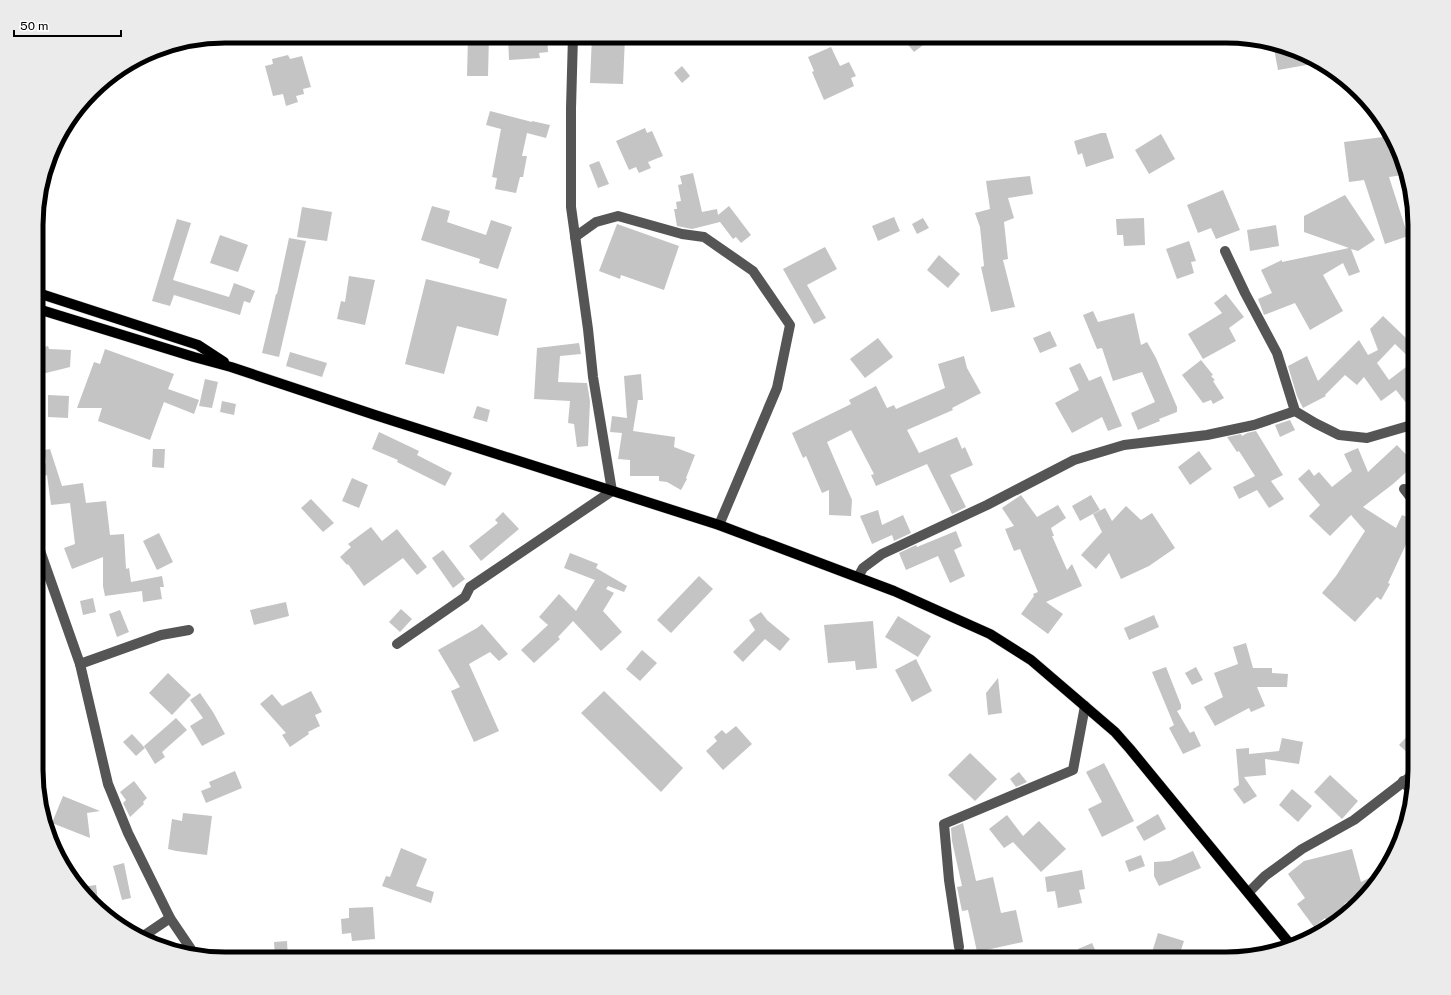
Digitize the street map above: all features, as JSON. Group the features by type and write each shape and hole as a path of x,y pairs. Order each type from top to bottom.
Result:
{"main road":[{"path":"43,295 198,345 231,367"},
{"path":"43,311 231,367 719,525 894,591 990,634 1031,660 1085,706 1130,748 1288,941"}],"street":[{"path":"397,644 465,597 470,587 612,491 593,376 571,207 573,43"},
{"path":"575,237 596,222 618,216 682,234 704,237 753,271 790,325 776,388 719,525"},
{"path":"1225,250 1245,293 1277,353 1295,411 1339,435 1366,438 1408,426"},
{"path":"858,577 863,568 882,554 987,505 1074,460 1124,445 1207,435 1254,425 1295,411"},
{"path":"1404,489 1408,494"},
{"path":"43,564 80,664 108,784 128,834 170,918 191,949"},
{"path":"80,664 161,635 190,630"},
{"path":"959,947 949,880 944,824 1073,770 1085,706"},
{"path":"1248,892 1265,876 1302,849 1354,820 1408,778"},
{"path":"1403,781 1407,787"},
{"path":"146,934 170,918"}],"building":[{"path":"468,43 489,43 488,76 467,76"},
{"path":"508,43 547,43 548,52 539,53 540,58 509,60"},
{"path":"592,43 625,43 623,84 590,83"},
{"path":"907,43 926,43 914,52"},
{"path":"831,47 840,66 849,62 856,76 851,78 854,86 824,100 812,72 814,71 808,57"},
{"path":"1274,49 1311,64 1278,70"},
{"path":"288,55 290,59 302,56 311,87 303,89 304,94 296,96 298,102 286,106 283,94 273,96 265,66 273,64 272,59"},
{"path":"682,66 690,76 682,83 674,73"},
{"path":"490,111 550,125 546,138 527,133 522,156 527,156 523,177 520,177 516,193 495,189 497,178 492,177 501,129 486,125"},
{"path":"645,128 647,133 652,131 663,156 648,162 651,168 639,173 636,167 629,170 616,141"},
{"path":"1101,133 1106,133 1114,158 1086,167 1082,153 1078,155 1074,141"},
{"path":"1161,134 1175,159 1149,174 1135,150"},
{"path":"1385,137 1401,175 1389,177 1408,236 1385,244 1364,180 1349,182 1344,142"},
{"path":"599,161 609,184 598,188 589,165"},
{"path":"693,173 702,212 717,209 718,215 729,206 751,235 741,243 736,237 733,239 720,222 692,229 677,226 674,209 677,209 676,202 681,201 678,185 682,184 680,176"},
{"path":"1030,176 1033,194 1008,198 1014,218 1004,222 1008,259 1003,260 1015,307 991,312 981,267 984,266 980,227 975,213 990,209 986,181"},
{"path":"1223,190 1240,230 1216,239 1211,228 1198,233 1187,205"},
{"path":"1345,195 1375,240 1358,251 1351,249 1360,272 1349,276 1343,263 1323,275 1343,311 1310,330 1295,303 1264,315 1258,299 1272,293 1261,270 1282,260 1282,262 1349,248 1304,232 1304,216"},
{"path":"432,206 450,211 447,222 486,235 491,220 512,227 498,269 479,263 480,259 421,240"},
{"path":"302,207 332,212 327,241 297,237"},
{"path":"894,217 900,231 878,241 872,226"},
{"path":"923,218 929,228 917,234 912,224"},
{"path":"1144,218 1145,245 1124,246 1123,235 1117,235 1116,219"},
{"path":"177,219 191,223 173,280 229,297 234,283 255,291 250,303 244,301 240,315 174,295 170,306 152,301"},
{"path":"617,224 679,246 664,290 621,275 620,279 599,271"},
{"path":"1276,225 1279,246 1250,251 1247,230"},
{"path":"220,235 248,245 238,272 210,263"},
{"path":"289,238 306,241 279,357 262,353"},
{"path":"1189,241 1196,261 1191,262 1194,273 1177,279 1166,249"},
{"path":"825,247 837,269 807,285 826,318 814,324 783,269"},
{"path":"939,255 960,274 948,288 927,270"},
{"path":"349,276 375,280 365,325 337,319 341,301 345,302"},
{"path":"426,279 507,299 498,336 457,326 444,374 405,364"},
{"path":"1226,294 1244,317 1229,328 1236,341 1203,359 1188,334 1222,313 1214,303"},
{"path":"1093,311 1098,322 1134,313 1141,345 1147,342 1156,358 1177,407 1177,412 1138,430 1131,413 1155,402 1142,372 1113,381 1102,348 1097,349 1083,315"},
{"path":"1383,316 1407,339 1408,338 1408,356 1395,344 1377,363 1389,380 1406,367 1408,369 1408,403 1407,404 1396,390 1381,401 1364,377 1357,385 1345,375 1325,395 1326,396 1303,408 1297,396 1288,366 1307,356 1318,381 1359,340 1368,355 1378,350 1370,329"},
{"path":"1050,331 1057,346 1040,353 1033,338"},
{"path":"878,338 893,357 865,378 850,359"},
{"path":"579,343 581,354 560,356 558,382 587,383 590,401 588,446 577,447 574,424 568,423 570,401 534,399 537,348"},
{"path":"48,346 49,349 71,350 70,367 43,374 43,348"},
{"path":"105,349 174,374 168,389 199,400 194,414 164,402 150,440 98,421 102,408 77,408 94,362 100,364"},
{"path":"290,352 327,363 322,377 286,366"},
{"path":"964,356 967,368 981,393 952,408 953,410 907,430 919,453 957,437 962,449 965,447 973,465 950,475 966,507 952,514 927,464 876,486 871,475 874,474 851,430 827,442 852,500 851,516 829,515 829,490 822,493 806,456 803,458 792,433 851,404 849,400 876,386 887,408 894,405 896,409 945,388 938,364"},
{"path":"1201,360 1213,375 1211,376 1215,380 1213,381 1224,398 1213,404 1211,400 1203,403 1182,375"},
{"path":"1080,363 1089,381 1101,376 1122,426 1108,431 1102,417 1072,433 1055,403 1079,390 1069,368"},
{"path":"641,374 643,400 638,400 633,431 675,437 674,447 695,455 686,478 687,479 681,490 667,482 659,481 659,476 630,476 630,460 618,459 622,433 610,432 612,416 627,418 624,376"},
{"path":"205,379 218,382 212,408 199,406"},
{"path":"48,395 69,396 68,418 48,417"},
{"path":"222,401 236,404 234,415 220,412"},
{"path":"477,406 490,410 487,422 473,418"},
{"path":"1290,420 1295,430 1280,437 1275,425"},
{"path":"1256,431 1283,475 1271,481 1284,499 1269,508 1257,490 1239,499 1233,487 1255,476 1239,451 1237,452 1227,437 1241,434 1242,436"},
{"path":"379,432 419,451 417,455 452,473 445,486 397,462 398,460 372,449"},
{"path":"1397,445 1408,457 1408,470 1363,507 1396,528 1402,515 1408,517 1408,540 1388,583 1390,584 1381,600 1377,597 1355,622 1322,593 1336,576 1365,531 1351,515 1330,536 1309,516 1320,505 1298,479 1309,469 1314,476 1319,472 1332,487 1352,471 1344,454 1358,448 1368,472"},
{"path":"50,449 62,486 83,483 86,503 106,501 110,535 124,534 126,569 129,568 131,582 162,576 164,587 160,587 162,599 143,602 142,591 105,596 103,586 103,557 72,569 64,548 75,544 70,503 51,505 47,475 43,476 43,464 46,463 44,450"},
{"path":"153,449 165,449 164,468 152,467"},
{"path":"1199,451 1212,469 1190,485 1178,467"},
{"path":"352,478 368,485 359,508 342,501"},
{"path":"1021,495 1037,517 1058,505 1066,518 1051,528 1054,536 1052,536 1067,570 1072,564 1082,586 1046,602 1063,614 1048,634 1021,614 1034,596 1033,594 1038,592 1020,549 1014,551 1005,529 1014,526 1002,508"},
{"path":"1091,495 1100,510 1080,521 1072,506"},
{"path":"311,499 334,523 323,532 301,508"},
{"path":"1126,506 1141,520 1152,513 1175,548 1149,566 1121,579 1109,553 1096,569 1081,555 1102,532 1093,514 1105,508 1112,521"},
{"path":"878,510 882,525 903,515 911,533 894,541 892,535 872,544 860,516"},
{"path":"503,512 519,529 481,561 469,546 498,523 495,520"},
{"path":"371,527 382,541 397,529 427,567 417,575 403,558 364,586 348,564 347,565 340,557 351,547 348,544"},
{"path":"956,531 962,546 954,550 965,576 950,583 938,556 906,570 899,553 916,545 917,547"},
{"path":"159,533 173,562 157,570 143,541"},
{"path":"443,550 465,579 453,588 432,558"},
{"path":"570,553 598,564 596,568 627,586 624,592 608,586 606,589 614,593 603,611 622,632 601,651 573,621 558,637 560,639 534,663 521,650 548,625 539,617 559,594 576,611 595,580 564,568"},
{"path":"699,576 713,589 671,633 657,620"},
{"path":"93,598 96,612 83,615 80,601"},
{"path":"286,602 289,616 254,625 250,610"},
{"path":"401,609 412,619 400,632 389,622"},
{"path":"120,610 129,632 117,637 109,614"},
{"path":"761,612 767,620 790,639 780,651 765,639 743,662 733,652 755,630 749,620"},
{"path":"1154,615 1159,627 1129,640 1124,628"},
{"path":"898,616 931,636 918,657 885,637"},
{"path":"873,621 877,668 856,670 855,661 828,663 824,625"},
{"path":"482,624 508,654 499,661 490,652 469,664 499,731 474,742 451,691 460,687 438,650"},
{"path":"1246,643 1253,668 1272,668 1272,673 1288,674 1287,687 1257,687 1265,706 1251,712 1249,708 1215,726 1204,707 1223,697 1214,673 1238,664 1233,647"},
{"path":"642,650 657,663 640,681 626,669"},
{"path":"916,659 932,691 912,702 895,670"},
{"path":"1166,667 1181,705 1181,709 1177,711 1190,733 1194,731 1201,746 1183,754 1169,728 1174,725 1152,672"},
{"path":"1196,667 1203,680 1192,685 1185,673"},
{"path":"168,673 191,695 172,715 149,693"},
{"path":"998,678 1002,713 988,715 986,693"},
{"path":"311,691 322,712 315,715 320,726 308,732 309,734 290,747 282,735 286,733 260,704 272,694 282,706"},
{"path":"604,691 683,768 661,792 581,713"},
{"path":"200,693 213,712 225,734 202,746 190,726 203,718 190,700"},
{"path":"176,718 187,730 162,752 165,757 155,764 144,746"},
{"path":"736,726 752,744 723,770 706,751 717,741 714,737 722,730 726,734"},
{"path":"132,734 145,748 136,756 123,742"},
{"path":"1408,735 1408,753 1399,745"},
{"path":"1282,738 1303,742 1299,764 1265,759 1266,775 1244,777 1257,796 1244,804 1233,789 1239,785 1236,749 1249,748 1249,754 1279,751"},
{"path":"970,753 997,779 975,801 948,775"},
{"path":"1104,763 1134,821 1102,837 1088,809 1102,802 1086,772"},
{"path":"235,771 242,788 206,803 201,791 211,787 209,782"},
{"path":"1019,772 1027,782 1016,787 1010,779"},
{"path":"1330,775 1358,801 1342,819 1314,792"},
{"path":"134,781 147,798 143,802 144,804 130,817 123,803 126,800 120,792"},
{"path":"1292,789 1312,806 1298,822 1279,805"},
{"path":"63,796 100,811 87,813 90,838 52,823"},
{"path":"183,813 212,816 207,855 168,849 172,819 182,821"},
{"path":"1158,814 1166,829 1144,841 1136,827"},
{"path":"1007,815 1023,836 1039,821 1066,849 1041,872 1013,842 1004,848 989,829"},
{"path":"963,823 976,881 993,877 1001,913 1016,910 1023,942 977,952 968,910 962,911 957,887 962,886 952,841 951,828"},
{"path":"401,848 427,859 416,886 434,892 431,903 382,886 386,876 390,877"},
{"path":"1352,849 1361,882 1371,877 1372,879 1358,896 1344,904 1346,907 1327,921 1325,918 1314,927 1297,904 1305,898 1288,874 1304,861"},
{"path":"1193,851 1201,868 1159,886 1154,876 1154,862 1170,861"},
{"path":"1141,855 1145,866 1129,872 1125,861"},
{"path":"124,863 131,898 122,900 113,866"},
{"path":"1082,870 1085,889 1079,890 1082,903 1058,908 1055,891 1047,892 1045,877"},
{"path":"96,885 98,901 96,899 85,886"},
{"path":"373,907 375,939 352,941 351,933 342,934 341,919 349,918 349,908"},
{"path":"1158,933 1184,941 1180,952 1152,952"},
{"path":"287,941 288,952 275,952 274,942"},
{"path":"1092,943 1096,952 1079,952 1078,949"}]}
